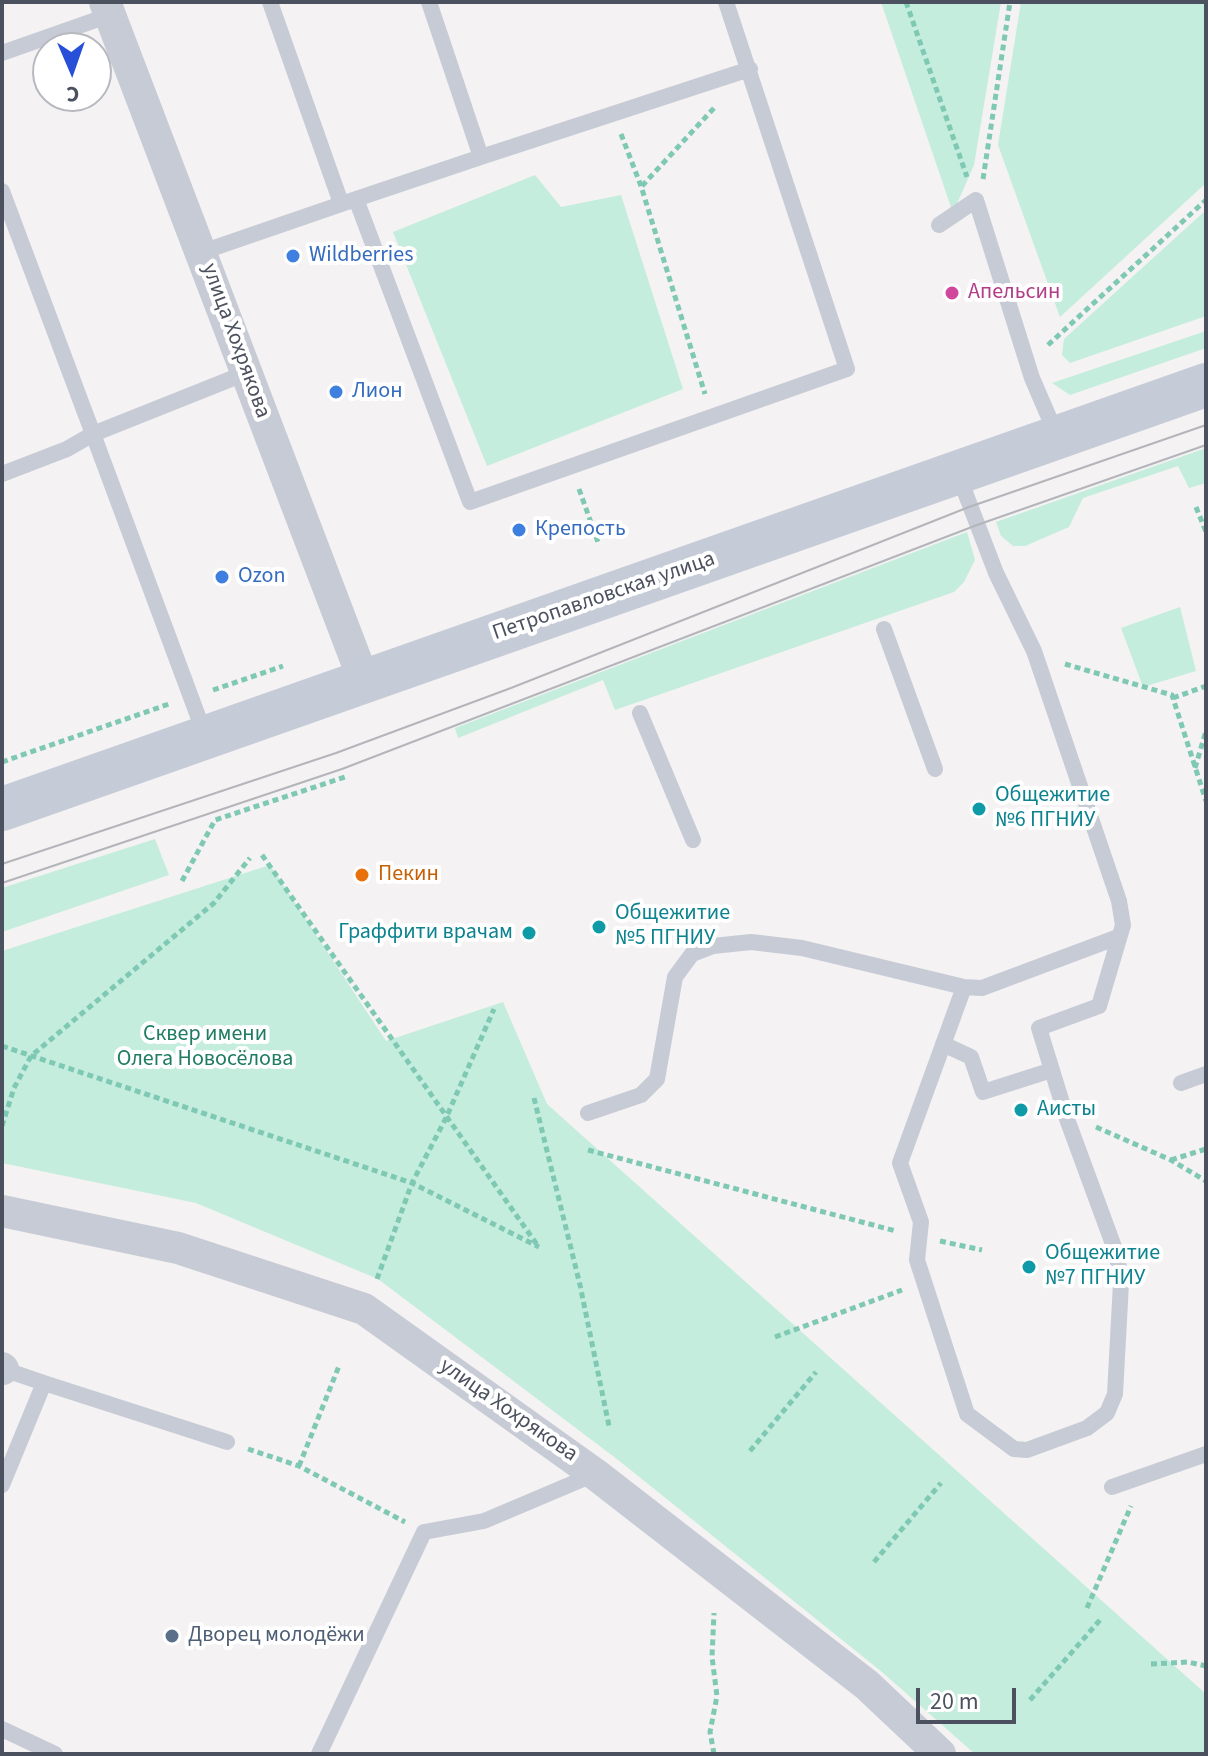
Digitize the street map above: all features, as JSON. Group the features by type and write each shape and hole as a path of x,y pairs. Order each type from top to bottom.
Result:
{"street":[{"name":"улица Хохрякова","path":"108,8 364,681"},
{"name":"Петропавловская улица","path":"4,800 198,717 364,681 1206,385"},
{"name":"улица Хохрякова","path":"2,1211 178,1248 364,1309 595,1474 867,1685 940,1754"}],"lane":[{"path":"270,2 470,502 847,369 726,2"},
{"path":"429,2 481,157"},
{"path":"2,53 108,8"},
{"path":"202,252 750,69"},
{"path":"2,191 198,717"},
{"path":"939,225 976,200 1032,378 1058,437"},
{"path":"2,474 246,373"},
{"path":"958,473 996,573 1034,651 1119,901 1123,925 1099,1006 1039,1028 1066,1117 1117,1255 1121,1283 1115,1394 1107,1413 1087,1428 1027,1450 1014,1449 967,1414 917,1260 921,1222 900,1163 964,987"},
{"path":"884,629 935,769"},
{"path":"640,713 693,840"},
{"path":"588,1113 641,1095 657,1079 675,977 692,954 713,946 751,942 802,948 964,987 982,988 1118,937"},
{"path":"943,1044 971,1057 983,1092 1052,1070"},
{"path":"1181,1083 1206,1074"},
{"path":"3,1369 227,1442"},
{"path":"2,1485 44,1383"},
{"path":"1112,1487 1206,1454"},
{"path":"319,1754 424,1532 484,1521 595,1474"},
{"path":"2,1729 55,1754"}],"path":[{"path":"906,2 976,200"},
{"path":"976,200 981,189 1010,2"},
{"path":"641,186 750,69"},
{"path":"613,114 641,186 712,417"},
{"path":"1032,378 1044,350 1206,200"},
{"path":"570,465 599,545"},
{"path":"1196,507 1206,532"},
{"path":"1034,651 1074,668 1172,695 1206,801"},
{"path":"2,762 198,717 285,665"},
{"path":"1173,699 1206,686"},
{"path":"1195,768 1206,731"},
{"path":"182,881 215,820 345,777"},
{"path":"2,1046 412,1183 539,1247 262,855"},
{"path":"2,1126 14,1088 31,1056 214,903 250,858"},
{"path":"372,1290 412,1183 446,1118 494,1009"},
{"path":"534,1098 580,1285 609,1426"},
{"path":"1066,1117 1171,1160 1206,1181"},
{"path":"1171,1160 1206,1149"},
{"path":"588,1150 919,1237 982,1250"},
{"path":"775,1337 924,1282"},
{"path":"299,1466 339,1366"},
{"path":"750,1451 816,1372"},
{"path":"227,1442 299,1466 424,1532"},
{"path":"874,1562 941,1483"},
{"path":"1087,1608 1130,1506 1143,1501"},
{"path":"714,1613 712,1657 717,1696 710,1732 714,1754"},
{"path":"1030,1700 1100,1620"},
{"path":"1151,1664 1188,1662 1206,1666"}],"green space":[{"path":"881,2 1001,2 974,165 953,213"},
{"path":"1021,2 1206,2 1206,183 1060,317 998,145"},
{"path":"535,175 561,207 621,195 683,389 487,466 393,232"},
{"path":"1206,210 1206,316 1070,363 1062,355 1064,339"},
{"path":"1206,331 1206,348 1070,395 1052,383"},
{"path":"1206,448 1206,483 1189,488 1178,466 1083,498 1069,527 1025,546 1013,546 1001,536 996,522"},
{"path":"967,532 975,560 964,582 954,592 615,710 603,680 458,738 455,728"},
{"path":"1180,607 1196,671 1143,687 1121,628"},
{"path":"155,839 169,875 2,932 2,888"},
{"name":"Сквер имени Олега Новосёлова","path":"270,865 386,1041 503,1002 547,1104 1206,1694 1206,1754 975,1754 882,1672 617,1459 378,1279 196,1203 2,1163 2,951"}],"tram line":[{"path":"2,864 336,753 511,688 969,507 1206,425"},
{"path":"2,883 342,769 977,525 1206,445"}],"place":[{"name":"Wildberries","path":"293,256"},
{"name":"Апельсин","path":"952,293"},
{"name":"Лион","path":"336,392"},
{"name":"Крепость","path":"519,530"},
{"name":"Ozon","path":"222,577"},
{"name":"Общежитие №6 ПГНИУ","path":"979,809"},
{"name":"Пекин","path":"362,875"},
{"name":"Общежитие №5 ПГНИУ","path":"599,927"},
{"name":"Граффити врачам","path":"529,933"},
{"name":"Аисты","path":"1021,1110"},
{"name":"Общежитие №7 ПГНИУ","path":"1029,1267"},
{"name":"Дворец молодёжи","path":"172,1636"}]}
